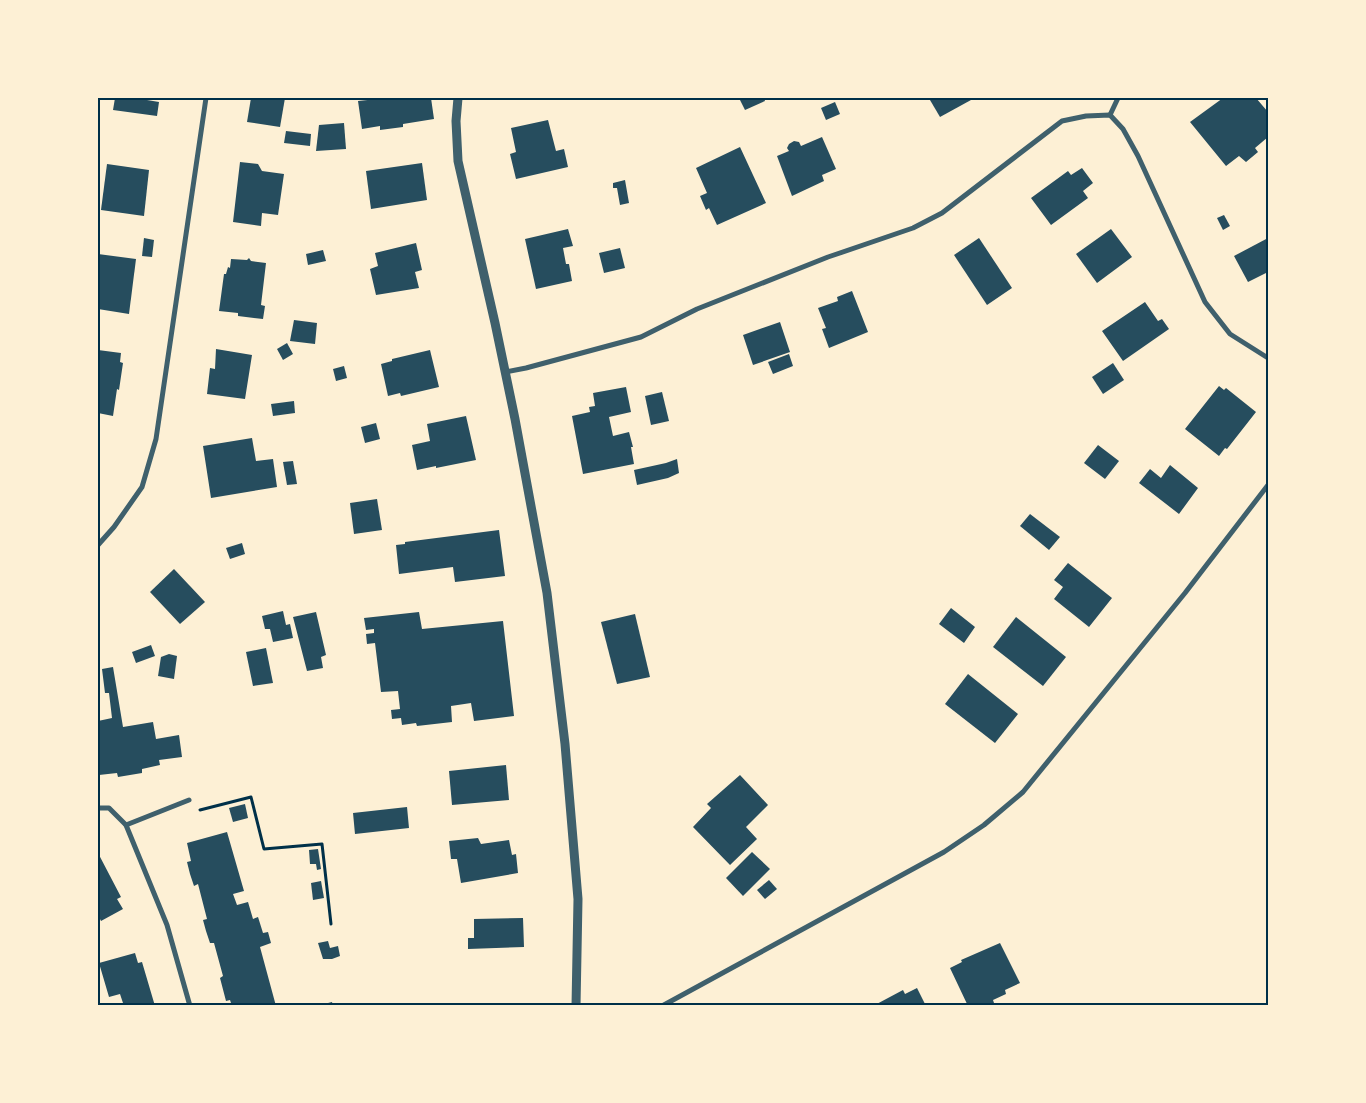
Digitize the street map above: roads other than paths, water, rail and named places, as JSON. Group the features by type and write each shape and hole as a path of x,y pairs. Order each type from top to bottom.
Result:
{"street":[{"path":"98,544 114,527 142,487 156,439 206,98"},
{"path":"458,98 456,121 458,161 505,372 547,593 564,735 578,899 576,1006"},
{"path":"1110,115 1118,98"},
{"path":"505,372 641,337 697,309 828,258 913,228 942,213 1062,122 1086,116 1110,115"},
{"path":"1110,115 1122,129 1138,156 1205,302 1230,334 1268,358"},
{"path":"662,1006 944,852 984,825 1023,792 1185,593 1268,485"},
{"path":"126,825 189,800"},
{"path":"98,808 109,808 126,825 167,925 190,1006"}]}
